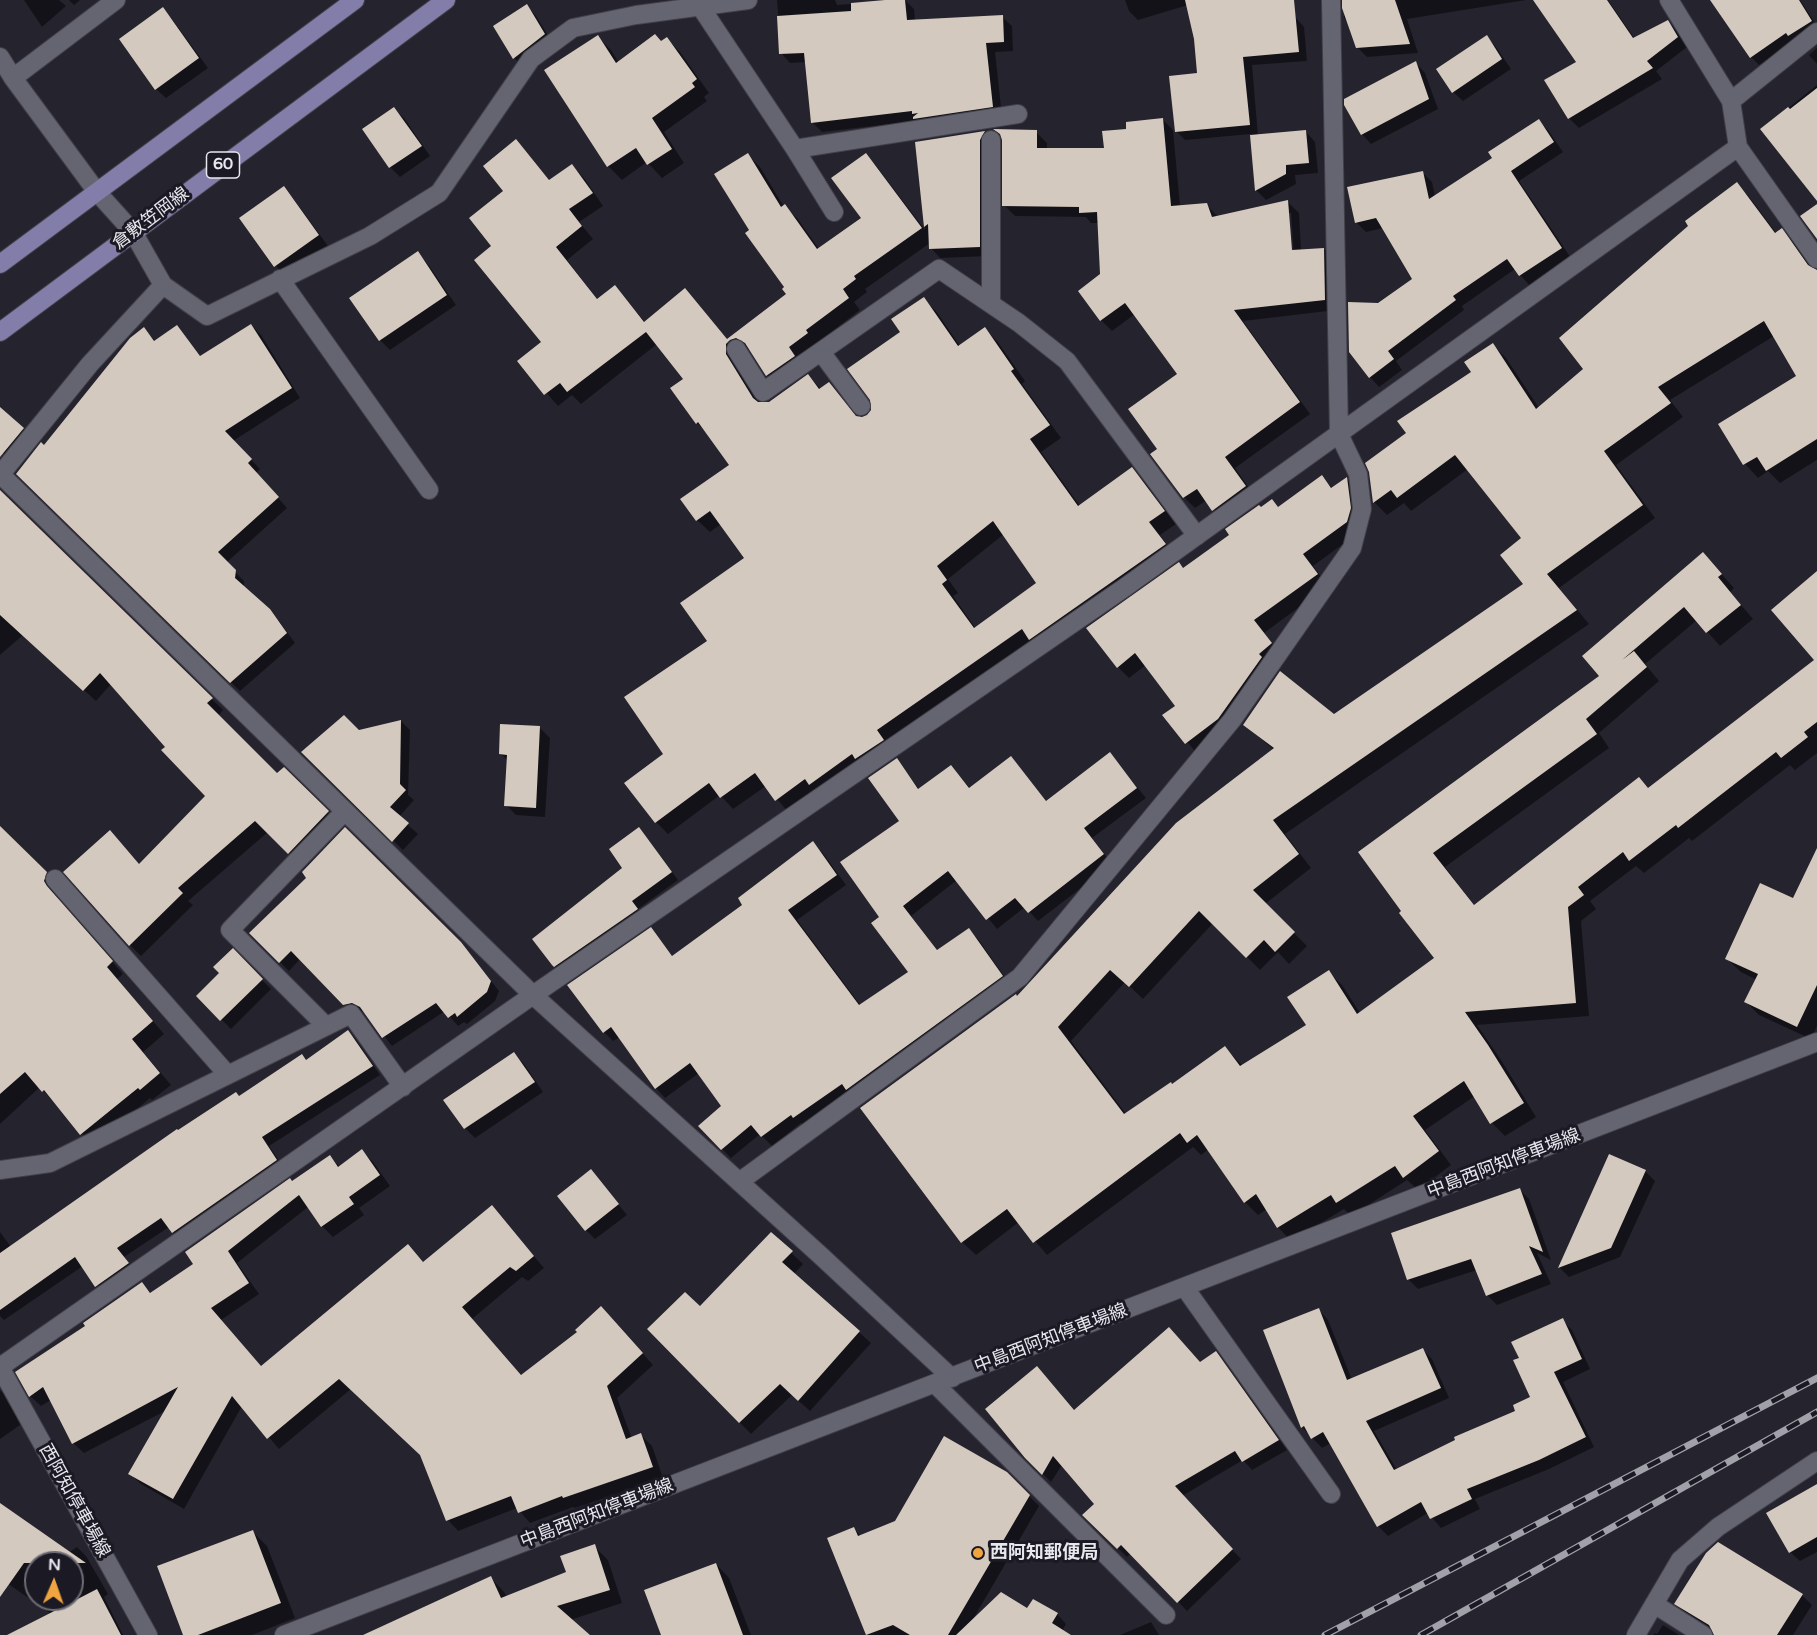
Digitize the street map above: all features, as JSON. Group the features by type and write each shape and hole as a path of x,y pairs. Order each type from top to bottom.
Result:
{"main road":[{"path":"0,264 355,0"},
{"name":"倉敷笠岡線","path":"0,332 446,0"}],"street":[{"path":"13,78 116,0"},
{"path":"0,57 97,192 133,232 163,285 207,316 370,236 439,192 531,59 573,28 636,15 748,0"},
{"path":"739,1182 1020,976 1232,720 1352,548 1362,509 1358,474 1339,434 1331,0"},
{"path":"1669,0 1731,101 1738,147 1817,259"},
{"path":"700,6 834,212"},
{"path":"1731,101 1817,32"},
{"path":"795,149 1018,114"},
{"path":"991,140 991,304"},
{"path":"0,1367 533,995 1104,602 1738,147"},
{"path":"736,349 764,392 939,269 1019,323 1067,361 1197,536"},
{"path":"280,279 429,490"},
{"path":"163,285 90,364 0,475 533,995 739,1182 944,1381 1166,1615"},
{"path":"821,352 861,406"},
{"path":"326,1026 230,930 345,811"},
{"path":"55,879 228,1075"},
{"path":"0,1170 50,1163 351,1014 403,1087"},
{"name":"中島西阿知停車場線","path":"284,1635 1817,1042"},
{"path":"1185,1288 1331,1494"},
{"name":"西阿知停車場線","path":"0,1367 148,1635"},
{"path":"1636,1635 1680,1560 1718,1527 1817,1461"},
{"path":"1654,1604 1703,1635"}],"building":[{"path":"905,0 907,20 1003,15 1004,42 986,43 993,107 913,119 918,113 912,114 912,111 811,123 804,53 779,54 777,16 851,11 851,3"},
{"path":"1185,0 1294,0 1299,52 1243,57 1250,125 1175,132 1169,76 1197,73 1194,39"},
{"path":"1342,0 1395,0 1410,44 1356,48 1342,8"},
{"path":"1533,0 1607,0 1633,38 1668,20 1678,37 1647,61 1653,68 1568,119 1544,80 1576,62"},
{"path":"1710,0 1799,0 1812,21 1788,36 1786,33 1750,58"},
{"path":"527,4 545,34 513,59 493,26"},
{"path":"163,7 199,58 155,90 119,39"},
{"path":"655,34 661,41 667,37 697,79 692,83 695,87 652,118 672,149 647,165 636,148 607,167 544,70 598,35 616,63"},
{"path":"1487,35 1502,59 1452,93 1436,69"},
{"path":"1416,61 1429,99 1361,135 1344,105 1344,99"},
{"path":"1817,88 1817,201 1760,129"},
{"path":"394,107 422,146 389,168 362,129"},
{"path":"1163,118 1171,206 1207,203 1212,217 1288,200 1292,250 1324,248 1325,300 1234,310 1300,402 1225,457 1246,486 1212,511 1197,489 1183,498 1150,454 1157,449 1128,409 1177,374 1125,303 1100,321 1078,291 1100,274 1097,212 1079,213 1079,207 1002,206 1002,140 1000,134 993,129 1037,130 1037,148 1104,148 1102,131 1126,129 1126,122"},
{"path":"1539,119 1554,142 1511,171 1562,248 1519,276 1507,259 1453,296 1456,300 1388,351 1394,359 1369,378 1349,352 1348,302 1378,303 1412,279 1376,218 1355,223 1347,187 1423,171 1429,199 1492,158 1488,152"},
{"path":"1306,130 1309,163 1286,165 1286,174 1255,191 1250,135"},
{"path":"985,131 980,140 980,247 929,249 928,224 924,227 915,142"},
{"path":"516,139 549,180 572,164 593,193 569,209 582,226 556,247 597,299 615,285 644,322 685,288 727,339 786,294 782,289 784,287 745,233 749,230 714,174 748,153 781,207 785,204 817,249 861,218 831,178 866,153 922,228 854,276 856,279 843,289 849,298 806,330 808,333 789,347 795,356 766,376 745,343 736,338 726,344 726,354 753,398 758,402 769,402 808,374 819,389 829,382 856,416 867,415 871,410 870,400 847,369 900,332 891,319 924,297 958,346 985,327 1014,369 1011,371 1050,425 1030,439 1078,506 1132,467 1165,511 1149,522 1166,544 1029,640 1022,629 877,730 884,740 855,759 852,754 809,785 805,779 775,801 755,773 720,798 709,783 655,823 624,783 663,754 624,697 707,641 680,603 744,558 710,511 696,521 680,499 729,465 670,388 683,379 646,332 567,392 560,383 544,395 517,361 541,342 474,260 491,246 469,218 503,191 483,166","holes":["993,521 1036,583 974,628 942,584 947,580 937,566"]},
{"path":"1737,182 1775,233 1782,228 1808,265 1817,270 1817,439 1766,471 1757,457 1743,465 1718,424 1796,376 1764,321 1658,387 1671,403 1604,451 1643,505 1547,574 1577,610 1273,820 1299,854 1253,890 1295,932 1275,952 1264,940 1246,958 1199,911 1129,987 1110,970 1058,1027 1124,1114 1171,1082 1172,1084 1225,1046 1240,1066 1306,1025 1287,997 1329,970 1357,1014 1434,958 1399,913 1401,911 1358,852 1599,676 1582,656 1703,552 1722,574 1718,577 1741,605 1706,633 1684,607 1622,660 1634,651 1647,667 1586,719 1597,734 1433,853 1474,905 1639,777 1648,788 1814,660 1771,610 1817,571 1817,722 1804,732 1808,737 1781,758 1776,752 1678,828 1676,825 1629,861 1623,852 1578,887 1584,895 1568,907 1576,1003 1465,1012 1524,1103 1490,1124 1464,1081 1413,1116 1439,1151 1403,1178 1395,1166 1336,1203 1331,1195 1277,1228 1256,1194 1244,1203 1197,1135 1187,1143 1180,1133 1033,1243 1007,1209 961,1243 860,1108 1016,994 1017,996 1176,823 1274,748 1243,725 1280,671 1334,714 1523,584 1500,555 1521,538 1455,455 1397,498 1391,490 1373,503 1369,472 1365,463 1406,433 1397,421 1471,372 1464,362 1493,343 1536,409 1583,369 1559,338 1688,226 1685,221"},
{"path":"284,186 319,235 274,267 239,218"},
{"path":"1817,204 1817,239 1800,216"},
{"path":"418,251 447,295 379,341 349,298"},
{"path":"251,324 292,388 225,431 252,459 248,463 279,497 218,552 236,570 235,578 270,609 287,633 230,683 16,474 41,442 44,445 130,338 144,327 154,341 177,325 200,356"},
{"path":"0,407 24,428 0,457"},
{"path":"1322,475 1331,488 1347,477 1351,508 1347,522 1303,554 1318,574 1254,620 1272,643 1259,654 1262,657 1218,719 1185,744 1162,715 1175,706 1135,653 1117,668 1086,628 1179,562 1183,568 1229,535 1225,529 1259,505 1261,507 1272,499 1278,507"},
{"path":"0,490 213,698 207,703 277,773 284,767 329,811 288,854 255,821 178,888 183,893 129,946 63,872 110,830 139,864 205,796 161,750 165,747 100,673 83,691 0,615"},
{"path":"344,715 359,730 401,720 400,784 406,790 390,807 409,823 392,842 301,752"},
{"path":"500,724 540,726 536,808 504,806 507,755 499,754"},
{"path":"1110,752 1137,788 1084,828 1104,854 1028,913 1015,898 986,920 948,871 903,906 937,950 969,928 1003,976 846,1090 842,1084 793,1118 791,1115 761,1137 751,1125 721,1150 698,1126 721,1106 690,1063 655,1089 611,1027 603,1033 567,985 651,927 672,956 742,905 738,898 813,841 837,875 788,910 859,1005 908,972 871,923 879,917 840,862 899,821 868,778 897,758 918,789 951,765 969,788 1011,756 1046,801"},
{"path":"0,826 47,872 44,881 47,886 113,961 107,967 153,1021 132,1039 160,1073 80,1135 44,1090 42,1092 25,1072 0,1094"},
{"path":"345,827 461,942 491,981 487,992 457,1017 455,1013 448,1018 436,1003 382,1038 360,1007 352,1003 343,1005 291,951 279,963 249,933 306,878 302,872"},
{"path":"639,827 672,872 632,901 638,909 554,967 532,939 622,868 609,849"},
{"path":"1817,848 1817,985 1797,1027 1744,1002 1758,974 1725,959 1760,883 1793,898"},
{"path":"233,948 263,979 220,1021 196,996 219,973 213,967"},
{"path":"348,1030 373,1066 262,1137 277,1160 172,1233 161,1218 117,1248 129,1263 95,1287 75,1257 0,1310 0,1253 177,1129 236,1092 239,1096 302,1054 306,1060"},
{"path":"514,1052 535,1082 464,1129 443,1100"},
{"path":"362,1149 380,1175 349,1197 354,1204 321,1227 299,1195 228,1251 249,1283 211,1308 261,1366 408,1244 423,1262 492,1205 534,1256 516,1271 510,1267 462,1307 521,1375 577,1332 575,1330 601,1306 643,1353 607,1386 626,1439 641,1433 653,1467 563,1498 562,1496 518,1513 511,1496 446,1521 420,1455 339,1379 267,1439 232,1396 173,1499 128,1474 178,1387 72,1444 43,1387 29,1397 15,1372 85,1326 83,1323 142,1282 150,1293 193,1264 185,1252 290,1178 292,1181 330,1155 338,1167"},
{"path":"1609,1154 1646,1170 1611,1248 1558,1268"},
{"path":"591,1169 619,1204 585,1231 557,1196"},
{"path":"1520,1188 1543,1252 1529,1246 1542,1274 1486,1296 1471,1259 1407,1280 1391,1233"},
{"path":"771,1232 793,1251 782,1262 860,1331 798,1401 780,1384 739,1423 647,1329 685,1292 700,1306"},
{"path":"1319,1308 1347,1380 1423,1348 1441,1388 1366,1421 1394,1470 1455,1440 1454,1437 1515,1411 1513,1405 1530,1397 1513,1360 1519,1358 1511,1342 1563,1318 1582,1359 1554,1372 1586,1437 1539,1460 1467,1489 1472,1499 1430,1519 1421,1502 1377,1527 1323,1432 1311,1439 1304,1426 1301,1428 1263,1330"},
{"path":"1169,1327 1200,1362 1216,1351 1279,1440 1242,1462 1235,1451 1175,1486 1233,1549 1177,1603 1121,1545 1117,1549 1082,1515 1094,1504 1053,1456 1042,1475 985,1409 1037,1366 1074,1410"},
{"path":"944,1436 1007,1472 1030,1495 948,1635 910,1635 893,1625 866,1635 827,1538 854,1527 858,1536 895,1521"},
{"path":"1817,1484 1817,1537 1789,1553 1766,1513"},
{"path":"0,1503 69,1551 24,1551 24,1563 0,1597"},
{"path":"253,1530 281,1603 198,1635 183,1635 157,1566"},
{"path":"1718,1542 1803,1594 1777,1635 1714,1635 1709,1625 1674,1604 1706,1553"},
{"path":"595,1544 610,1590 557,1606 590,1635 363,1635 491,1576 501,1598 566,1572 560,1556"},
{"path":"716,1563 743,1635 661,1635 644,1590"},
{"path":"97,1589 121,1635 7,1635 54,1611 84,1611 84,1596"},
{"path":"1001,1592 1027,1608 1033,1599 1058,1613 1052,1623 1071,1635 956,1635"}],"railway":[{"path":"1325,1635 1817,1378"},
{"path":"1421,1635 1817,1412"}],"place":[{"name":"西阿知郵便局","path":"978,1553"}]}
